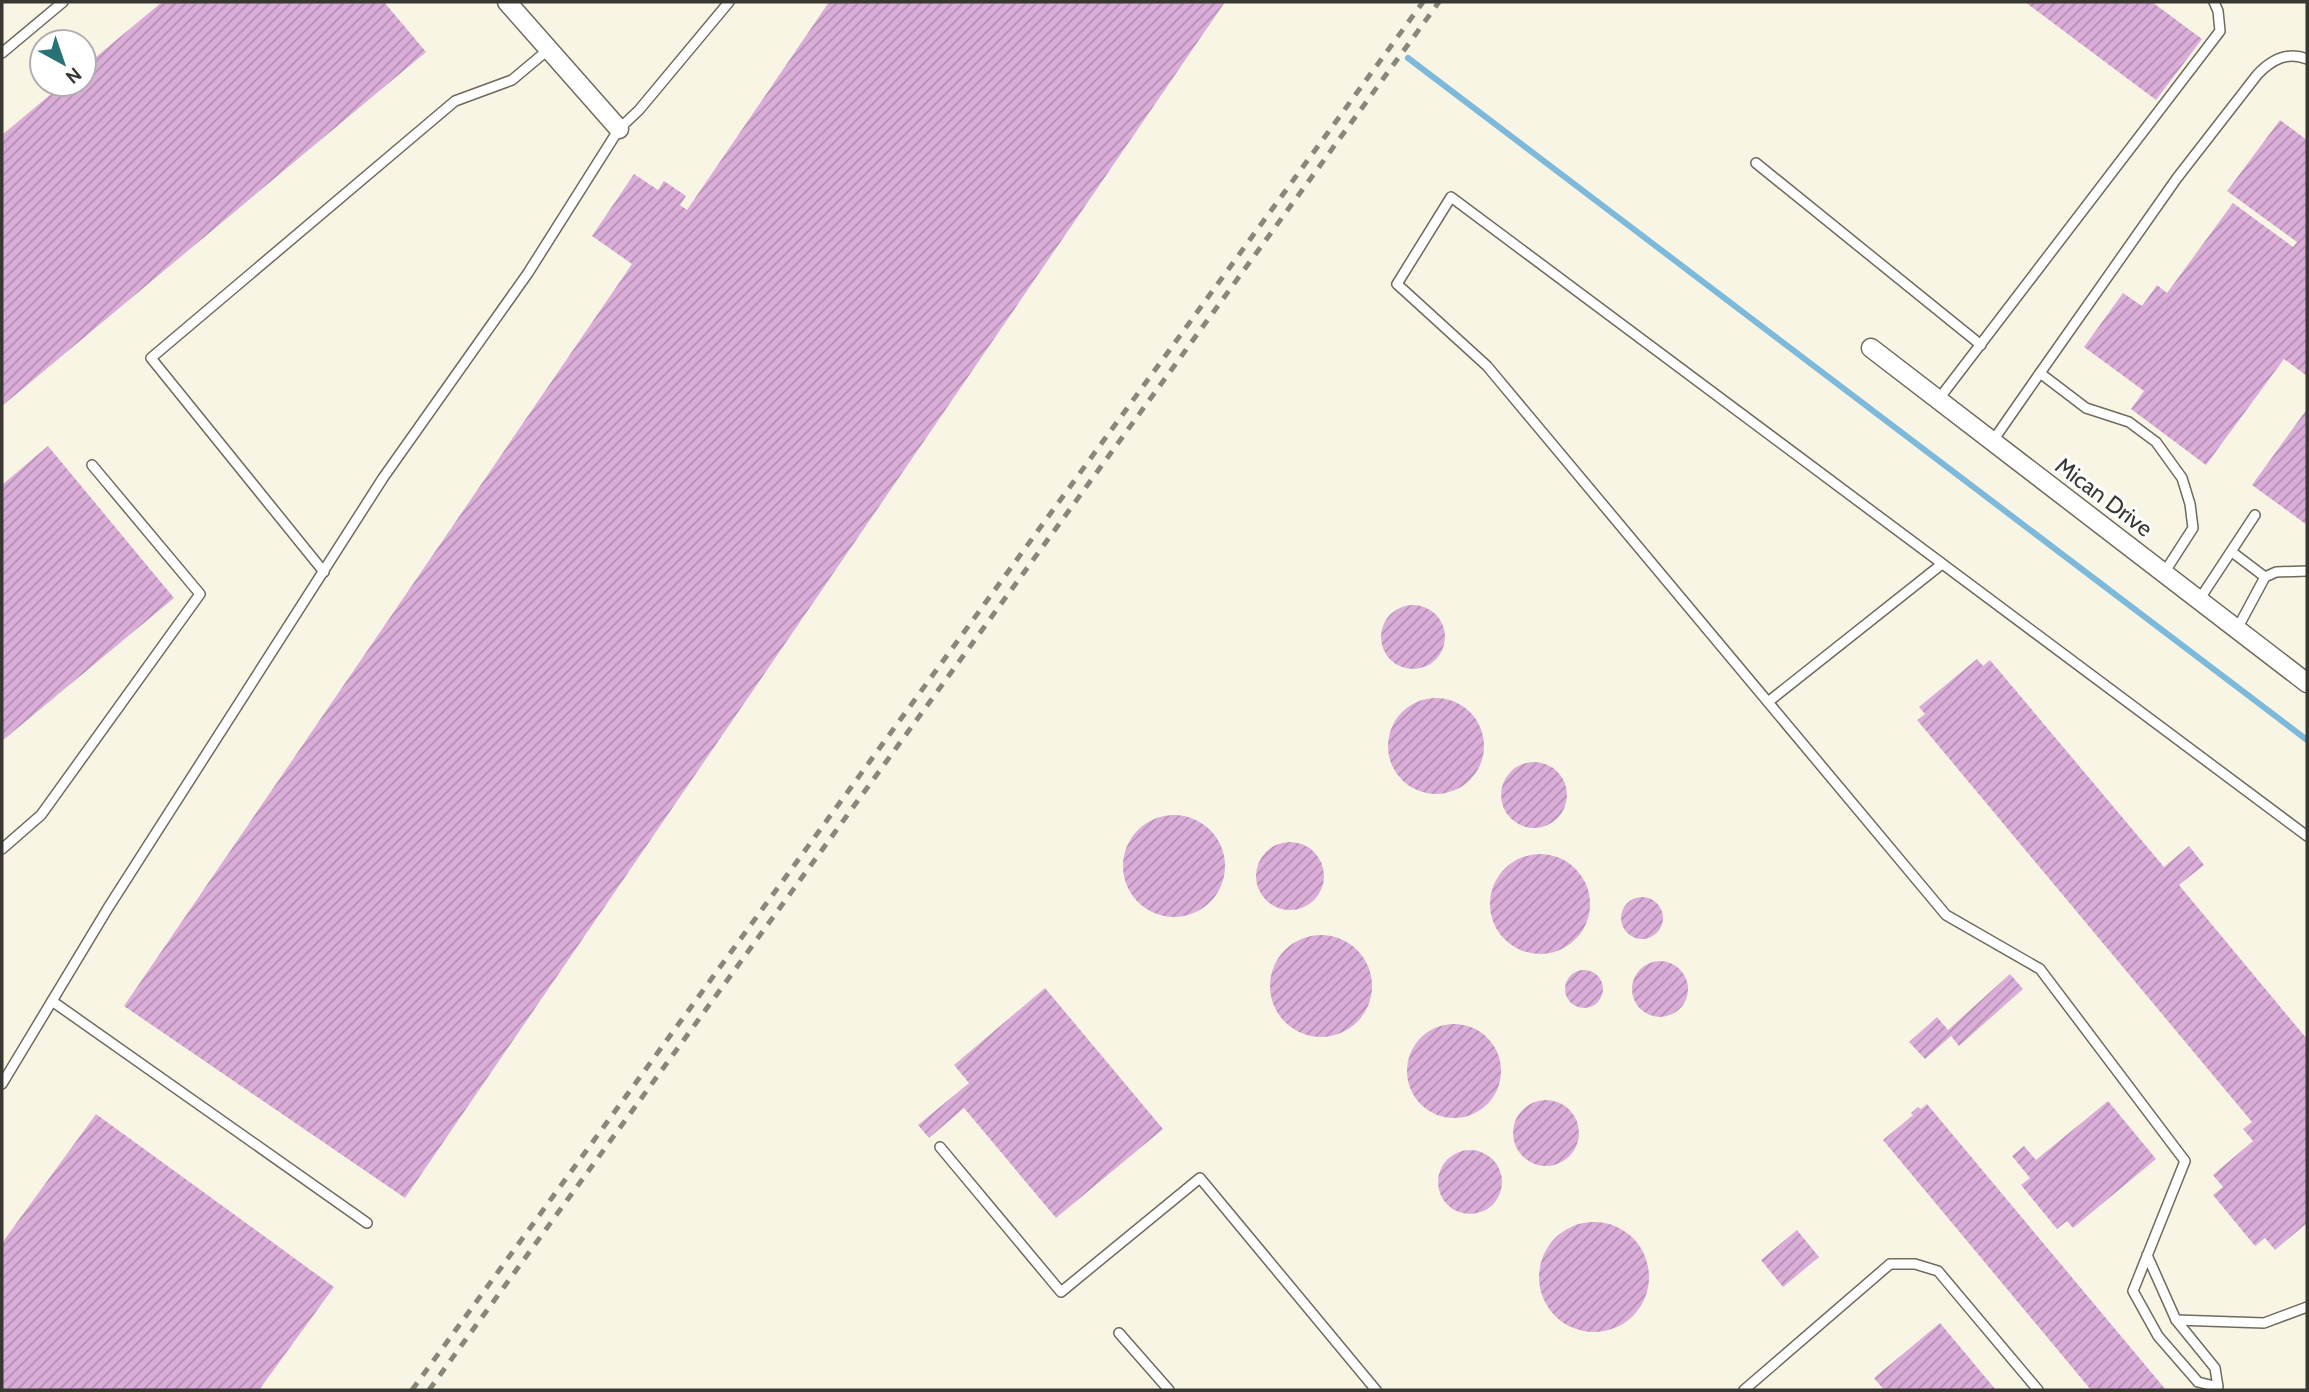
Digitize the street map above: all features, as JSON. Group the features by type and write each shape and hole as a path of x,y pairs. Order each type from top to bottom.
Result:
{"street":[{"path":"506,2 619,129"},
{"name":"Mican Drive","path":"1871,348 2307,683"}],"lane":[{"path":"2,53 63,2"},
{"path":"2,1084 5,1072 108,908 383,478 528,273 619,129 639,110 729,2"},
{"path":"1938,400 2220,31 2214,2"},
{"path":"324,572 151,358 455,101 512,80 549,49"},
{"path":"1992,442 2177,178 2257,75 2268,63 2283,57 2300,56 2307,59"},
{"path":"1756,163 1980,345"},
{"path":"2147,1255 2176,1320 2215,1368 2220,1388 2198,1382 2158,1336 2133,1291 2147,1255 2185,1161 2040,969 1946,915 1487,366 1397,284 1451,197 2307,836"},
{"path":"2040,373 2086,408 2129,422 2156,442 2182,478 2190,504 2193,528 2164,573"},
{"path":"2,849 41,815 200,594 92,465"},
{"path":"2199,600 2255,515"},
{"path":"2232,552 2265,577"},
{"path":"1768,702 1942,564"},
{"path":"2237,629 2265,577 2276,572 2307,571"},
{"path":"52,1001 368,1223"},
{"path":"940,1147 1061,1292 1200,1178 1376,1390"},
{"path":"1745,1390 1890,1264 1915,1264 1938,1271 2038,1390"},
{"path":"2176,1320 2263,1323 2307,1307"},
{"path":"1119,1333 1169,1390"}],"building":[{"path":"162,2 384,2 426,52 2,406 2,135 46,98 98,98 98,55"},
{"path":"829,2 1225,2 405,1198 124,1006 632,264 592,236 634,174 658,190 664,181 686,196 680,205 687,210"},
{"path":"2025,2 2152,2 2202,39 2156,100"},
{"path":"2280,120 2307,140 2307,376 2284,359 2206,465 2131,409 2144,391 2084,347 2123,293 2142,306 2157,285 2167,293 2233,203 2293,247 2297,242 2227,191"},
{"path":"2307,409 2307,525 2252,485"},
{"path":"48,446 174,598 2,741 2,485"},
{"path":"1407,605 1419,605 1436,614 1443,625 1443,649 1436,660 1419,669 1407,669 1395,664 1386,655 1381,643 1381,631 1386,619 1395,610"},
{"path":"1977,659 1983,666 1990,660 2164,867 2189,846 2204,865 2179,885 2307,1039 2307,1223 2275,1250 2265,1238 2255,1246 2213,1195 2223,1187 2213,1175 2253,1141 2243,1129 2252,1122 1917,720 1925,714 1919,707"},
{"path":"1436,698 1454,701 1470,712 1481,728 1484,746 1481,764 1470,780 1454,791 1436,794 1418,791 1402,780 1391,764 1388,746 1391,728 1402,712 1418,701"},
{"path":"1534,762 1547,765 1557,772 1564,782 1567,795 1564,808 1557,818 1547,825 1534,828 1521,825 1511,818 1504,808 1501,795 1504,782 1511,772 1521,765"},
{"path":"1174,815 1193,819 1210,830 1221,847 1225,866 1221,885 1210,902 1193,913 1174,917 1155,913 1138,902 1127,885 1123,866 1127,847 1138,830 1155,819"},
{"path":"1290,842 1303,845 1314,852 1321,863 1324,876 1321,889 1314,900 1303,907 1290,910 1277,907 1266,900 1259,889 1256,876 1259,863 1266,852 1277,845"},
{"path":"1540,854 1568,862 1582,876 1590,904 1582,932 1568,946 1540,954 1512,946 1498,932 1490,904 1498,876 1512,862"},
{"path":"1642,897 1657,903 1663,918 1657,933 1642,939 1627,933 1621,918 1627,903"},
{"path":"1321,935 1350,943 1364,957 1372,986 1364,1015 1350,1029 1321,1037 1292,1029 1278,1015 1270,986 1278,957 1292,943"},
{"path":"1660,961 1671,963 1680,969 1686,978 1686,1000 1680,1009 1671,1015 1660,1017 1649,1015 1640,1009 1634,1000 1632,989 1634,978 1640,969 1649,963"},
{"path":"1584,970 1597,976 1603,989 1597,1002 1584,1008 1571,1002 1565,989 1571,976"},
{"path":"2010,974 2023,989 1959,1046 1951,1036 1925,1059 1909,1042 1937,1017 1948,1030"},
{"path":"1045,988 1163,1129 1056,1218 964,1108 929,1138 918,1125 969,1083 954,1065"},
{"path":"1454,1024 1472,1028 1487,1038 1497,1053 1501,1071 1497,1089 1487,1104 1472,1114 1454,1118 1436,1114 1421,1104 1411,1089 1407,1071 1411,1053 1421,1038 1436,1028"},
{"path":"1546,1100 1569,1110 1579,1133 1569,1156 1546,1166 1523,1156 1513,1133 1523,1110"},
{"path":"2108,1101 2156,1159 2073,1228 2067,1221 2057,1229 2021,1185 2030,1178 2012,1156 2024,1146 2036,1160"},
{"path":"1927,1104 2166,1390 2091,1390 1883,1140 1913,1115 1911,1113 1918,1107 1921,1109"},
{"path":"96,1114 334,1287 259,1390 2,1390 2,1243"},
{"path":"1464,1150 1476,1150 1493,1159 1500,1170 1500,1194 1493,1205 1476,1214 1464,1214 1452,1209 1443,1200 1438,1188 1438,1176 1443,1164 1452,1155"},
{"path":"1594,1222 1615,1226 1633,1238 1645,1256 1649,1277 1645,1298 1633,1316 1615,1328 1594,1332 1573,1328 1555,1316 1543,1298 1539,1277 1543,1256 1555,1238 1573,1226"},
{"path":"1797,1230 1819,1257 1783,1287 1761,1260"},
{"path":"1940,1323 1996,1390 1884,1390 1874,1378"}],"waterway":[{"path":"1408,58 2307,740"}],"railway":[{"path":"412,1390 1423,2"},
{"path":"429,1390 1439,2"}]}
